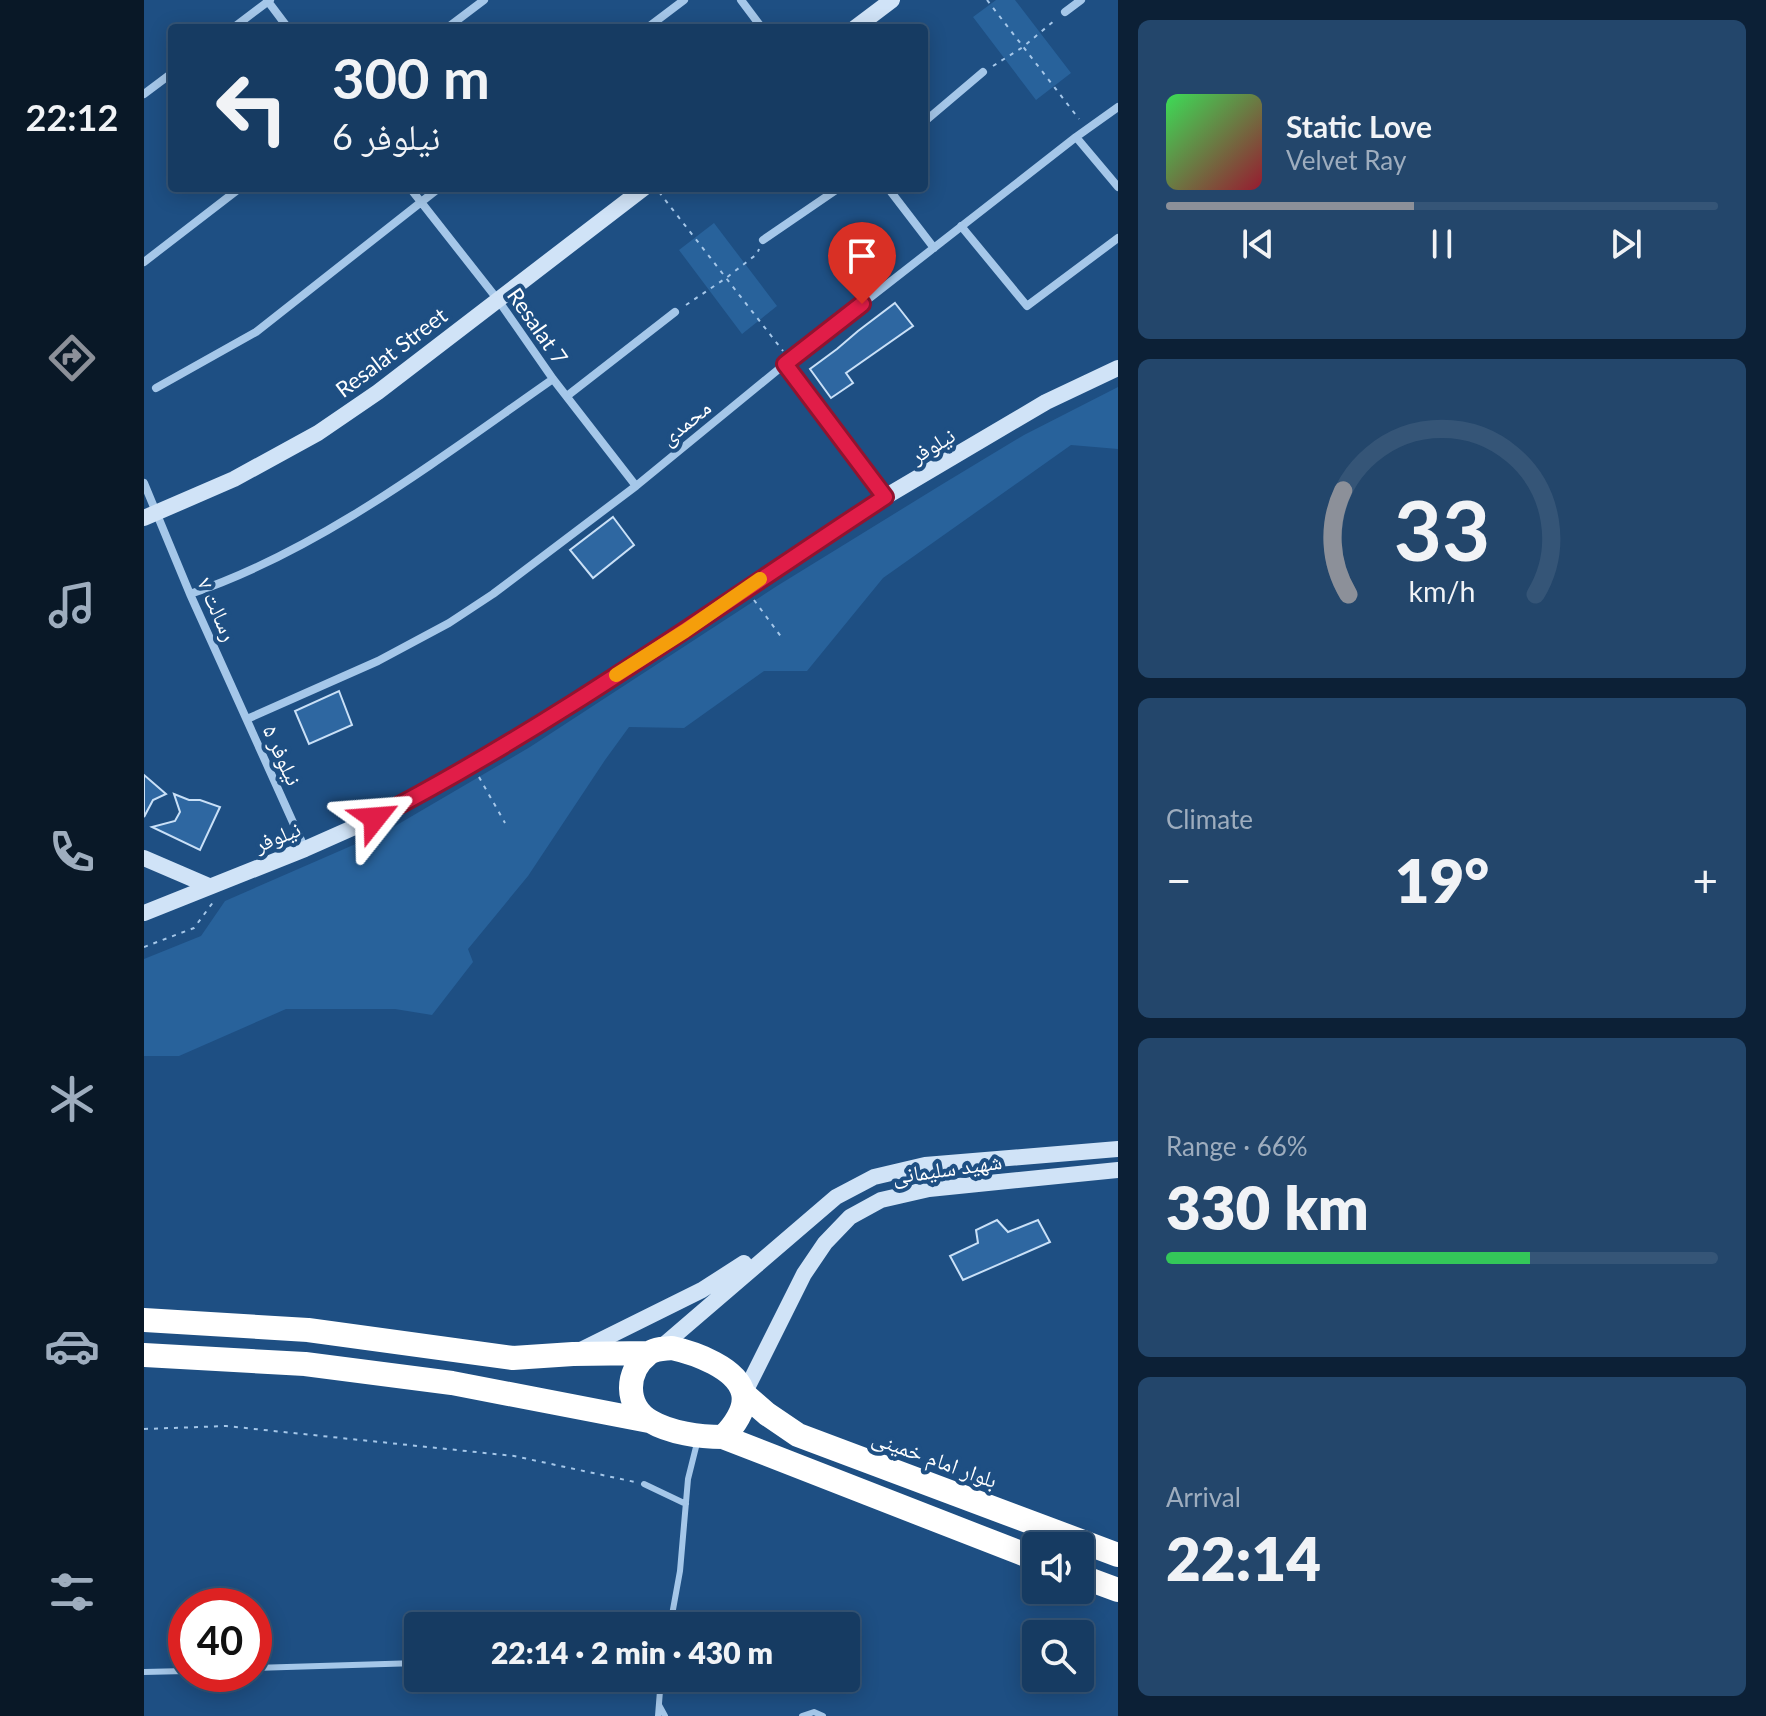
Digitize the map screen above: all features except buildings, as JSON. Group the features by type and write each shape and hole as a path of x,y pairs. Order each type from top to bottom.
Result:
{"highway":[{"path":"144,1320 308,1330 513,1358 672,1348 686,1351 727,1371 744,1394 734,1425 711,1436"},
{"path":"649,1421 632,1401 630,1383 635,1369 653,1351"},
{"path":"144,1355 305,1364 452,1383 649,1421 663,1427 711,1436 1022,1554"},
{"name":"بلوار امام خمینی","path":"744,1394 798,1435 1118,1555"},
{"path":"1094,1581 1118,1590"}],"main road":[{"path":"860,24 892,0"},
{"name":"Resalat Street","path":"151,516 234,479 318,433 378,392 639,192"},
{"name":"نیلوفر","path":"144,913 375,818 473,765 685,631 885,497 1046,402 1118,368"},
{"path":"144,858 209,886"},
{"path":"653,1351 836,1197 874,1177 925,1165 1118,1149"},
{"name":"شهید سلیمانی","path":"744,1394 804,1274 825,1243 850,1217 881,1200 929,1189 1118,1170"},
{"path":"573,1354 702,1290 790,1235"}],"street":[{"path":"452,24 484,0"},
{"path":"652,24 684,0"},
{"path":"741,0 759,24"},
{"path":"1065,12 1081,0"},
{"path":"238,24 268,1 285,24"},
{"path":"928,119 983,72"},
{"path":"144,94 168,76"},
{"name":"محمدی","path":"247,719 378,661 449,623 539,560 636,486 787,362 1118,107"},
{"path":"1076,137 1118,187"},
{"path":"144,262 235,192"},
{"name":"Resalat 7","path":"413,192 498,300 553,379 636,486"},
{"path":"156,388 256,332 434,192"},
{"path":"763,240 833,192"},
{"path":"891,192 934,248"},
{"path":"961,226 1027,306 1118,238"},
{"path":"567,396 675,312"},
{"path":"787,362 885,497"},
{"path":"190,594 227,582 307,542 414,476 553,379"},
{"name":"رسالت ۷","path":"144,483 151,516 247,719"},
{"name":"نیلوفر ۵","path":"247,719 305,849"}],"lane":[{"path":"673,1612 680,1571 688,1479 711,1436"},
{"path":"644,1484 686,1504"},
{"path":"272,1667 404,1663"},
{"path":"144,1672 168,1671"},
{"path":"658,1716 660,1692"},
{"path":"659,1705 665,1716"},
{"path":"802,1716 814,1712 823,1716"}],"path":[{"path":"987,0 1086,129"},
{"path":"983,72 1023,47 1065,12"},
{"path":"659,192 787,362"},
{"path":"675,312 757,254 763,240"},
{"path":"745,589 782,638"},
{"path":"473,765 505,823"},
{"path":"144,1429 226,1426 514,1456 644,1484"}],"shaded area":[{"path":"996,0 1015,0 1071,73 1036,100 973,17"},
{"path":"714,223 777,306 742,334 679,250"},
{"path":"1118,387 1118,449 1071,445 883,578 807,671 764,671 684,728 629,727 528,876 468,949 473,962 432,1015 395,1009 286,1009 179,1056 144,1056 144,959 201,936 225,901 390,829 530,747 777,586 941,485 1024,435"}],"slow traffic":[{"path":"616,675 760,579"}],"route":[{"path":"375,818 473,765 547,719 885,497 785,364 862,304"}]}
